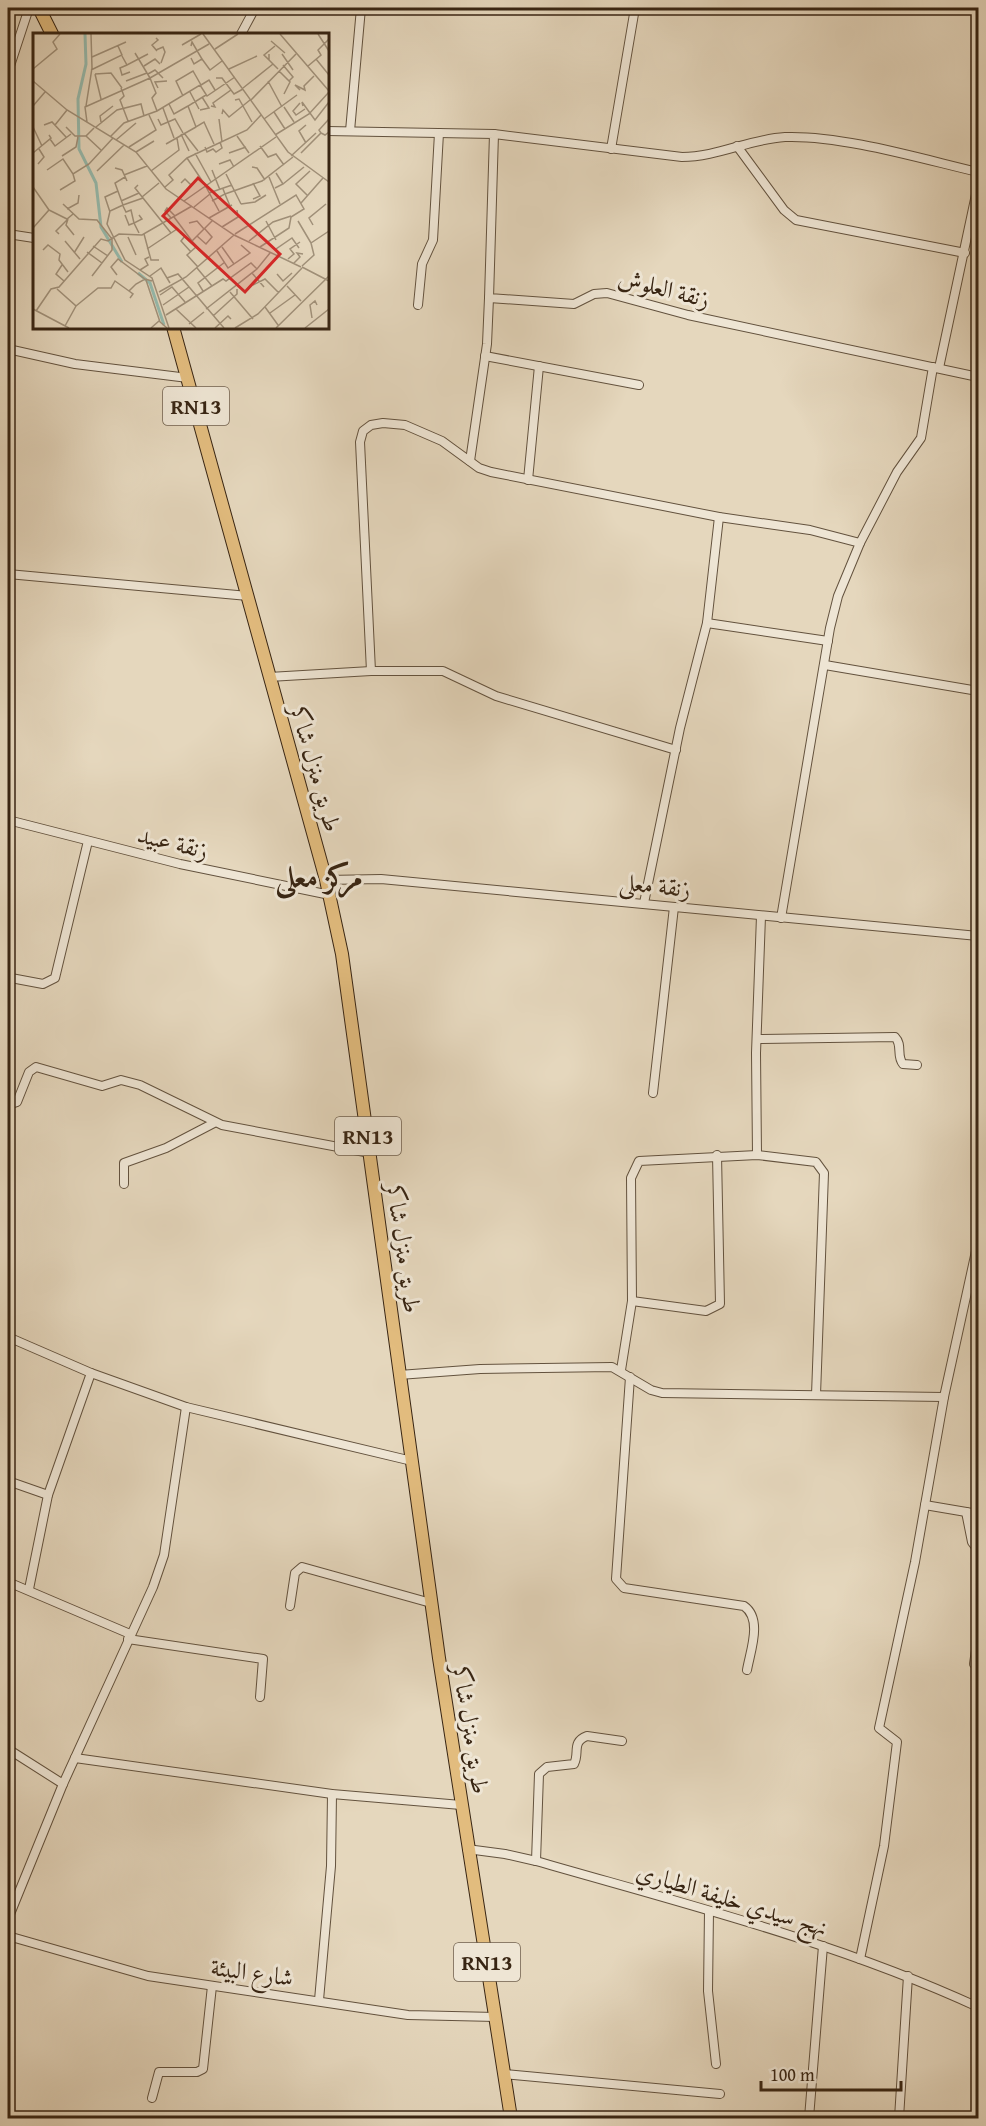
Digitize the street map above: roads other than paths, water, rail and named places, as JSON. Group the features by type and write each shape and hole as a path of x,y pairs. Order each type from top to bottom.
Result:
{"main road":[{"path":"39,8 51,33"},
{"name":"طريق منزل شاكر","path":"173,328 326,880 342,954 431,1603 467,1849 511,2118"}],"street":[{"path":"8,72 29,8"},
{"path":"242,33 255,8"},
{"path":"350,131 361,8"},
{"path":"611,149 634,8"},
{"path":"328,131 494,135 690,157 764,140 802,137 840,142 978,172"},
{"path":"418,305 422,264 433,240 439,133"},
{"path":"470,461 485,356 494,135"},
{"path":"737,146 784,210 796,220 965,253"},
{"path":"781,918 828,641 838,596 860,543 897,472 921,438 965,253 978,185"},
{"path":"8,234 33,238"},
{"name":"زنقة العلوش","path":"489,298 574,304 594,294 607,293 687,315 978,377"},
{"path":"8,349 84,365 188,378"},
{"path":"485,356 639,385"},
{"path":"528,480 539,366"},
{"path":"371,671 360,442 363,431 383,423 405,425 442,441 470,461 491,472 718,517 810,530 860,543"},
{"path":"644,903 676,750 707,623 718,517"},
{"path":"8,574 248,596"},
{"path":"707,623 828,641"},
{"path":"825,665 978,691"},
{"path":"269,677 371,671 446,671 469,686 496,696 676,750"},
{"name":"زنقة عبيد","path":"8,820 180,864 330,895"},
{"path":"11,978 43,984 56,978 88,841"},
{"name":"زنقة معلى","path":"326,880 381,879 462,889 644,903 781,918 890,925 978,936"},
{"path":"653,1093 674,907"},
{"path":"757,1155 757,1039 761,916"},
{"path":"757,1039 895,1036 899,1041 900,1060 903,1064 917,1065"},
{"path":"8,1105 17,1102 29,1072 36,1067 102,1086 121,1080 140,1085 214,1123 370,1153"},
{"path":"124,1185 124,1162 166,1148 202,1132 214,1123"},
{"path":"632,1301 706,1311 720,1304 717,1155"},
{"path":"621,1370 632,1301 631,1178 634,1167 645,1159 717,1155 757,1155 816,1162 824,1173 816,1395"},
{"path":"860,1959 886,1836 897,1742 879,1728 925,1505 944,1397 976,1263 978,1242"},
{"path":"8,1336 91,1373 186,1407 412,1461"},
{"path":"399,1375 480,1369 612,1367 662,1393 944,1397"},
{"path":"28,1588 48,1495 91,1373"},
{"path":"630,1377 616,1579 624,1588 744,1606 750,1610 754,1617 754,1627 747,1670"},
{"path":"8,1919 63,1784 153,1587 164,1555 186,1407"},
{"path":"8,1480 48,1495"},
{"path":"925,1505 978,1514"},
{"path":"966,1512 972,1542 978,1550"},
{"path":"290,1606 295,1573 302,1567 431,1603"},
{"path":"8,1582 28,1588 129,1637 264,1659 260,1697"},
{"path":"974,1664 978,1636"},
{"path":"536,1862 539,1774 546,1767 574,1764 576,1745 581,1738 587,1736 622,1741"},
{"path":"8,1749 63,1784"},
{"path":"75,1758 333,1794 461,1805"},
{"path":"319,2000 331,1866 333,1794"},
{"name":"نهج سيدي خليفة الطياري","path":"467,1849 505,1854 536,1862 823,1946 908,1976 978,2007"},
{"path":"709,1911 708,1991 716,2064"},
{"path":"8,1955 9,1937"},
{"name":"شارع البيئة","path":"9,1937 130,1972 212,1986 319,2000 408,2015 496,2017"},
{"path":"809,2118 823,1946"},
{"path":"899,2118 908,1976"},
{"path":"152,2098 159,2072 197,2072 202,2069 212,1986"},
{"path":"504,2074 720,2094"}],"district":[{"name":"مركز معلى","path":"319,876"}]}
